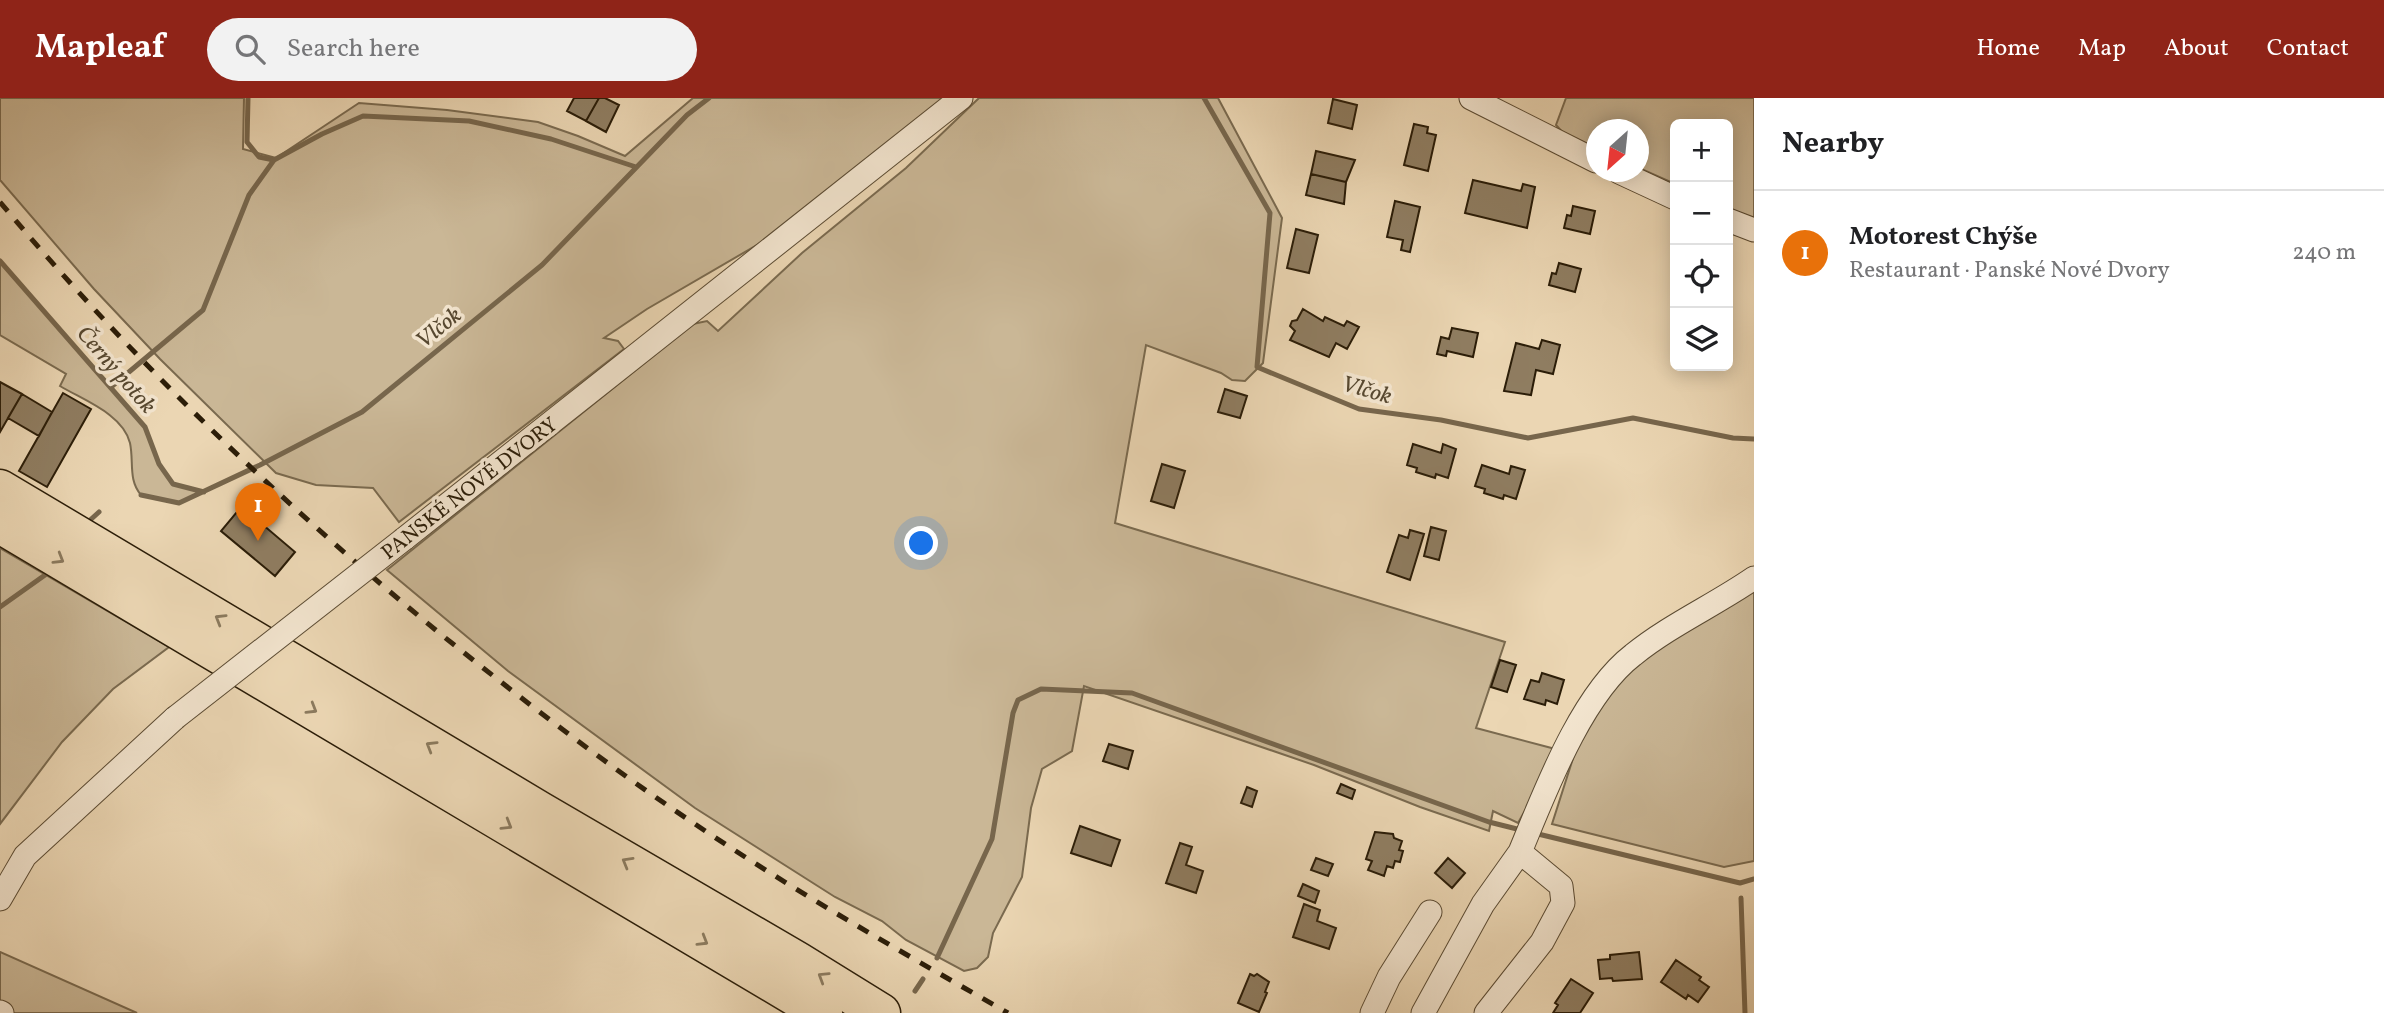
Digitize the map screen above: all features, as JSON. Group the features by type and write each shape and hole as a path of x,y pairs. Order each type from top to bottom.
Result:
{"highway":[{"path":"0,489 881,1013"},
{"path":"0,524 823,1013"}],"street":[{"name":"PANSKÉ NOVÉ DVORY","path":"0,899 25,856 175,718 961,98"},
{"path":"1471,98 1586,156"},
{"path":"1641,182 1670,196"},
{"path":"1733,222 1754,230"},
{"path":"1423,1013 1483,904 1526,839 1587,709 1608,677 1643,648 1754,578"},
{"path":"1491,1011 1542,942 1563,903 1561,886 1526,839"},
{"path":"1372,1013 1389,977 1430,912"}],"shaded area":[{"path":"0,98 244,98 243,149 276,158 359,103 447,110 538,122 625,156 693,98 944,98 769,238 647,309 604,338 618,341 624,349 399,522 373,488 316,485 276,473 160,359 94,289 0,180"},
{"path":"979,98 1218,98 1282,218 1263,363 1245,381 1232,380 1221,373 1146,345 1115,523 1505,642 1476,728 1559,750 1518,823 1493,811 1489,831 1314,765 1084,686 1072,751 1042,769 1031,808 1022,877 993,933 988,957 977,968 964,971 906,940 882,921 835,897 695,808 508,671 387,570 693,324 707,321 718,331 802,253 906,168"},
{"path":"1566,98 1754,98 1754,219 1733,210 1733,119 1670,119 1670,182 1649,172 1649,119 1586,119 1586,144 1565,135 1556,125"},
{"path":"0,261 145,427 159,464 173,484 204,492 179,503 141,495 134,483 130,443 119,424 101,409 60,386 66,374 0,335"},
{"path":"0,548 169,647 113,689 62,742 0,824"},
{"path":"1754,584 1754,861 1724,867 1552,824 1576,749 1606,690 1637,658"},
{"path":"0,952 137,1013 9,1013 0,1009"}],"building":[{"path":"574,98 599,98 586,121 567,111"},
{"path":"599,98 619,105 606,132 586,121"},
{"path":"1333,99 1357,105 1352,129 1328,123"},
{"path":"1414,124 1428,127 1427,133 1436,135 1428,171 1404,165"},
{"path":"1316,151 1355,160 1346,182 1311,174"},
{"path":"1311,174 1346,182 1344,204 1306,195"},
{"path":"1473,180 1521,191 1523,184 1535,187 1527,228 1465,213"},
{"path":"1395,201 1420,207 1410,252 1401,250 1403,240 1387,237"},
{"path":"1573,206 1595,211 1590,234 1564,228 1567,215 1571,216"},
{"path":"1296,229 1318,235 1309,273 1287,268"},
{"path":"1559,263 1581,269 1575,292 1549,285 1552,273 1556,274"},
{"path":"1303,309 1323,321 1325,317 1344,326 1347,321 1359,327 1347,349 1336,343 1329,357 1290,340 1295,331 1290,326 1292,321 1297,320"},
{"path":"1452,328 1478,333 1473,357 1447,351 1446,356 1437,354 1441,337 1449,339"},
{"path":"1542,340 1560,345 1553,374 1536,370 1531,395 1504,391 1516,343 1539,349"},
{"path":"0,382 22,394 0,432"},
{"path":"1225,389 1247,396 1240,418 1218,412"},
{"path":"63,393 91,409 47,487 19,471"},
{"path":"22,394 52,412 39,436 8,418"},
{"path":"1413,444 1441,453 1443,444 1456,449 1448,478 1436,474 1435,478 1416,472 1417,468 1407,465"},
{"path":"1162,464 1185,471 1174,508 1151,501"},
{"path":"1482,465 1509,474 1511,466 1525,470 1516,499 1504,495 1503,499 1484,493 1485,489 1475,486"},
{"path":"247,500 262,512 256,519 295,552 275,576 221,531"},
{"path":"1431,527 1446,531 1439,560 1424,556"},
{"path":"1410,530 1424,534 1410,580 1387,572 1399,535 1408,538"},
{"path":"1500,660 1516,665 1507,692 1491,687"},
{"path":"1542,673 1564,680 1557,704 1546,700 1545,705 1524,699 1531,680 1539,682"},
{"path":"1109,744 1133,751 1128,769 1103,761"},
{"path":"1341,784 1355,790 1352,799 1337,793"},
{"path":"1247,787 1257,791 1252,807 1241,803"},
{"path":"1080,826 1120,840 1111,866 1071,853"},
{"path":"1375,832 1393,834 1394,838 1402,841 1399,850 1403,851 1400,862 1395,861 1393,868 1387,866 1384,876 1368,870 1372,861 1366,859"},
{"path":"1180,843 1192,847 1186,865 1203,871 1196,893 1166,883"},
{"path":"1316,858 1333,864 1328,876 1311,870"},
{"path":"1448,858 1465,873 1452,888 1435,873"},
{"path":"1303,884 1319,891 1315,903 1298,896"},
{"path":"1304,904 1320,910 1317,921 1336,928 1329,949 1293,937"},
{"path":"1639,952 1642,979 1600,979 1598,960 1610,959 1610,955"},
{"path":"1676,960 1701,977 1699,980 1709,987 1698,1002 1688,995 1686,999 1661,982"},
{"path":"1250,974 1257,974 1269,982 1259,1012 1238,1003"},
{"path":"1571,979 1593,993 1580,1013 1553,1013 1558,1005 1555,1003"}],"waterway":[{"path":"248,98 247,142 259,157 274,160 363,116 469,121 551,139 636,167"},
{"name":"Vlčok","path":"141,495 179,503 362,412 542,265 687,115 709,98"},
{"name":"Vlčok","path":"1204,98 1270,213 1257,367 1359,409 1441,420 1528,438 1633,418 1733,438 1754,439"},
{"path":"111,387 203,310 249,195 274,160"},
{"name":"Černý potok","path":"0,261 145,427 159,464 173,484 204,492"},
{"name":"Vlčok","path":"88,522 99,512"},
{"name":"Vlčok","path":"0,607 45,575"},
{"path":"937,958 992,839 1013,713 1018,700 1041,689 1132,693 1489,822 1521,830"},
{"path":"1534,833 1740,883 1754,879"},
{"path":"1741,898 1745,1013"},
{"path":"915,991 923,979"}],"railway":[{"path":"0,202 103,318 211,430 325,535 443,636 564,731 689,820 807,895 1008,1013"}],"place":[{"name":"Motorest Chýše","path":"258,541"}]}
